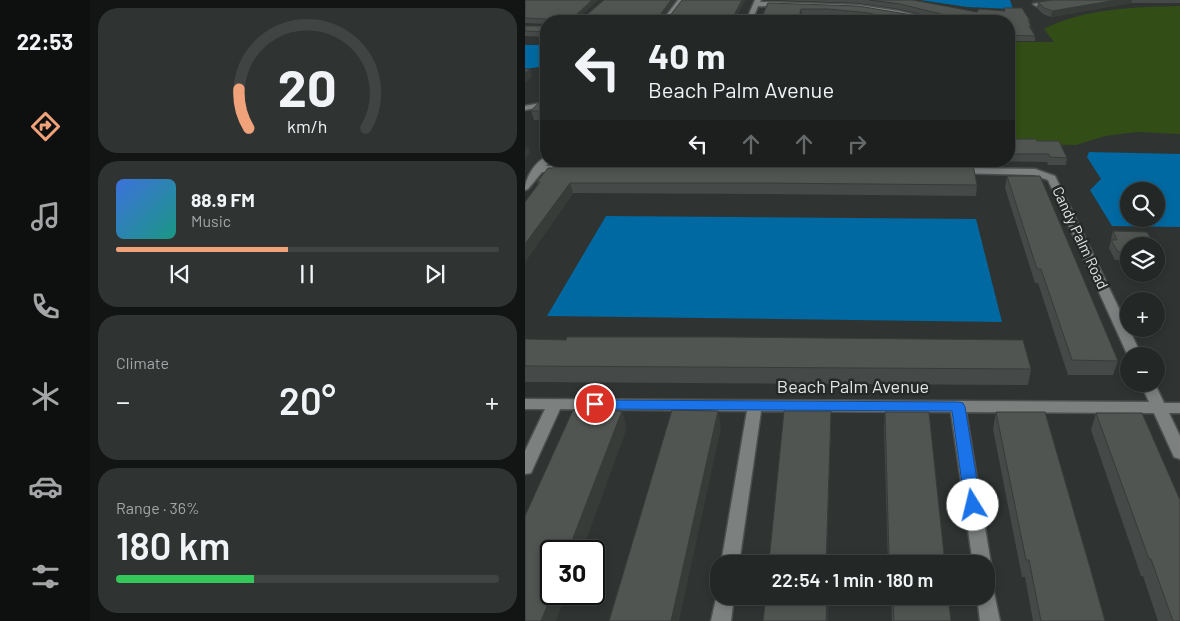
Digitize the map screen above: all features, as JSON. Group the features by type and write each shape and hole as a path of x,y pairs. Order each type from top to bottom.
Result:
{"street":[{"path":"670,15 681,0"},
{"path":"1036,4 1070,0"},
{"path":"752,15 757,2 858,7 908,15"},
{"path":"525,108 540,105"},
{"path":"525,186 539,169 578,170"},
{"name":"Candy Palm Road","path":"951,171 1035,172 1051,178 1131,347"},
{"path":"1152,392 1180,453"},
{"name":"Beach Palm Avenue","path":"525,404 1180,408"},
{"path":"525,468 555,404"},
{"path":"731,555 755,405"},
{"path":"958,407 981,555"},
{"path":"721,621 724,605"},
{"path":"988,605 990,621"}],"green space":[{"path":"1180,6 1180,134 1137,132 1105,136 1076,145 1015,144 1015,42 1054,42 1044,29 1060,22 1093,13 1146,7"}],"water":[{"path":"920,0 1010,0 1013,9 967,7"},
{"path":"525,45 540,45 540,67 525,69"},
{"path":"1089,152 1180,154 1180,227 1165,227 1165,182 1120,182 1120,226 1112,226 1090,190 1101,179 1087,157"},
{"path":"606,216 976,219 1002,322 547,316"}],"building":[{"path":"525,0 592,0 576,15 540,15 540,19 525,18"},
{"path":"604,0 671,0 660,15 586,15"},
{"path":"682,0 742,0 734,15 671,15"},
{"path":"869,0 913,0 977,12 979,9 1005,11 1004,8 1022,8 1030,21 1028,21 1031,26 1029,26 1035,36 1015,35 1015,15 942,15 900,4"},
{"path":"1052,0 1117,0 1052,11 1044,8 1038,2"},
{"path":"768,3 858,6 912,15 878,15 828,9 801,9 800,15 763,15"},
{"path":"525,26 540,26 540,32 525,31"},
{"path":"540,101 540,111 531,111"},
{"path":"1015,139 1059,141 1067,158 1050,157 1049,154 1015,154"},
{"path":"973,167 977,185 570,183 525,244 525,202 548,168"},
{"path":"1007,176 1040,176 1118,361 1072,360 1041,269 1037,269"},
{"path":"1113,231 1147,232 1150,237 1120,237 1120,252 1118,252 1111,240 1117,240"},
{"path":"567,337 1023,340 1031,369 525,366 525,339 566,340"},
{"path":"573,410 622,411 572,540 540,540 540,605 548,605 541,621 525,621 525,516"},
{"path":"672,410 718,411 671,621 609,621"},
{"path":"784,411 831,411 826,555 770,555"},
{"path":"885,412 929,412 944,555 889,555"},
{"path":"996,412 1045,412 1105,621 1041,621 1029,560 1026,560"},
{"path":"1096,413 1142,413 1180,500 1180,621 1173,621"},
{"path":"765,605 827,605 826,621 763,621"},
{"path":"893,605 949,605 951,621 894,621"}],"route":[{"path":"595,404 958,407 973,505"}]}
